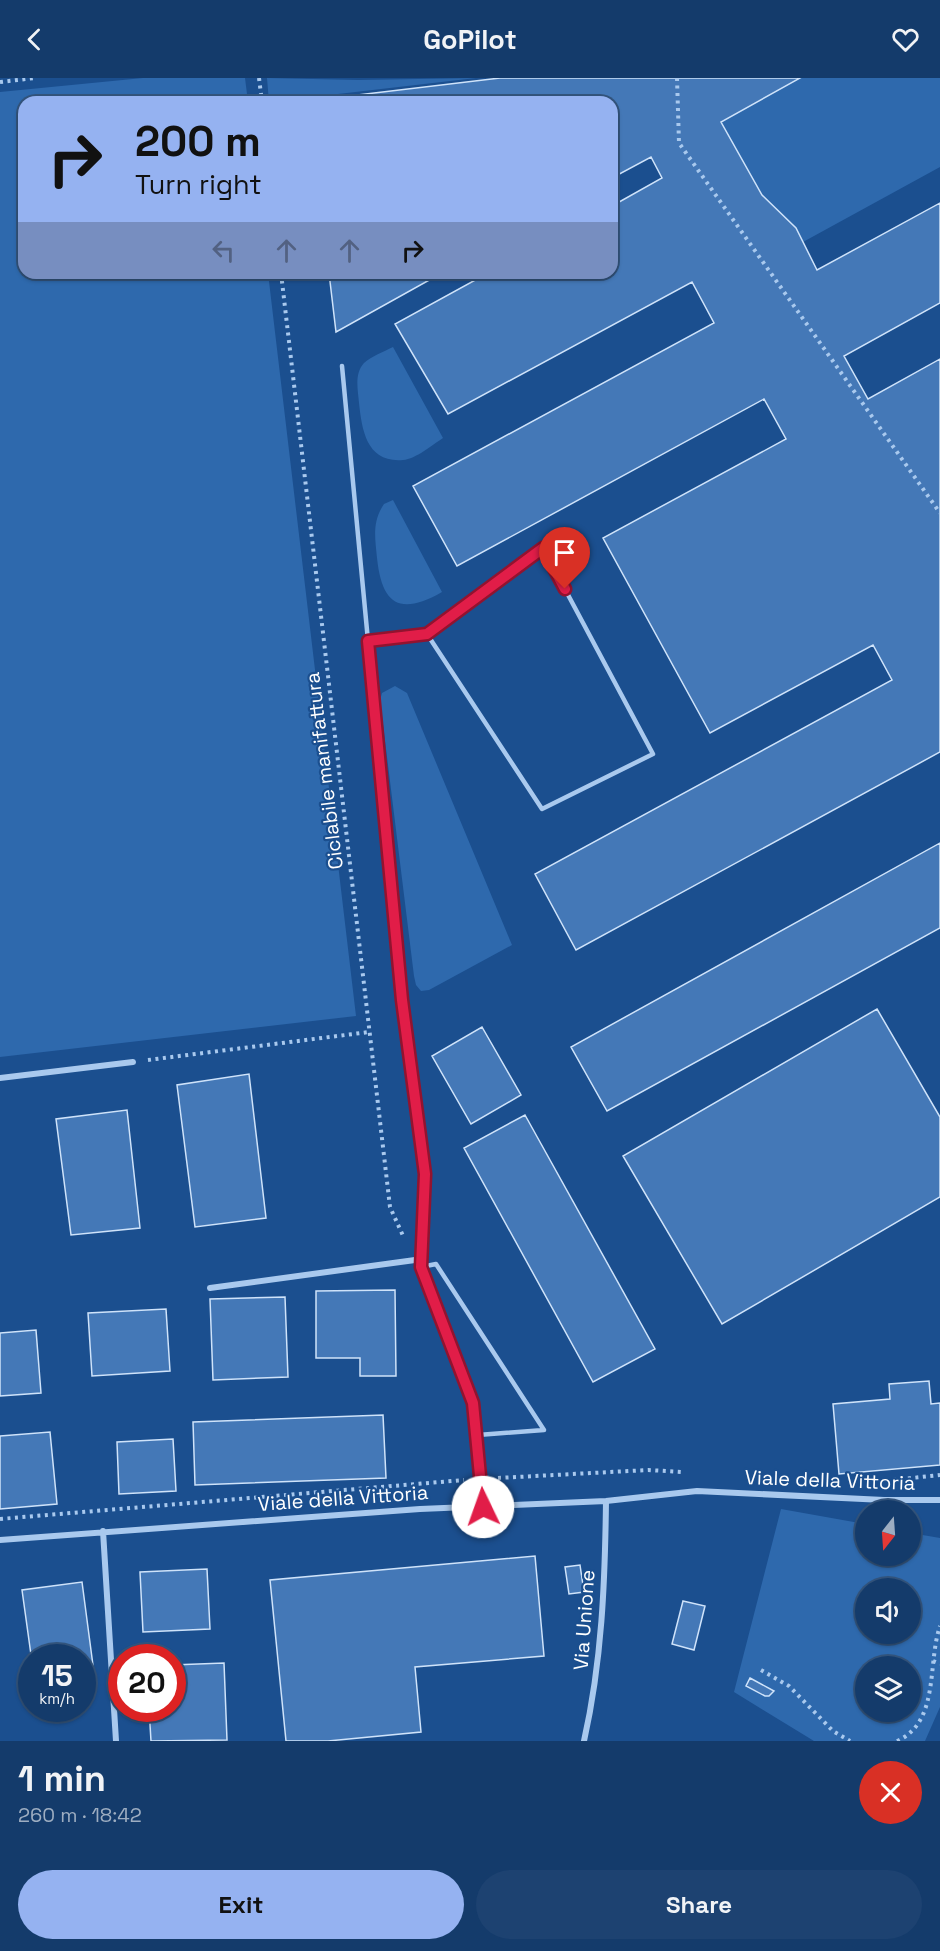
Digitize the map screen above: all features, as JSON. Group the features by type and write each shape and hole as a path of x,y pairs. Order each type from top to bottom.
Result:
{"street":[{"path":"0,1078 133,1062"},
{"path":"210,1288 415,1260"},
{"name":"Viale della Vittoria","path":"0,1540 420,1509 606,1501 697,1491 884,1500 940,1500"},
{"name":"Via Unione","path":"584,1741 597,1680 605,1599 606,1501"},
{"path":"103,1531 116,1741"}],"lane":[{"path":"342,366 402,1000 425,1174 421,1267"},
{"path":"368,641 427,634 543,548 653,754 542,809 427,634"},
{"path":"415,1260 421,1267 473,1403 478,1435 483,1507"},
{"path":"421,1267 436,1264 544,1430 478,1435"}],"path":[{"path":"0,82 35,78"},
{"path":"259,78 261,96"},
{"path":"678,78 679,143 940,513"},
{"name":"Ciclabile manifattura","path":"283,279 390,1207 415,1260"},
{"path":"133,1062 369,1032"},
{"path":"0,1519 417,1484"},
{"path":"897,1741 911,1735 925,1713 940,1626"},
{"path":"933,1661 940,1664"},
{"path":"761,1670 789,1686 833,1731 850,1741"}],"shaded area":[{"path":"143,78 245,78 247,96 18,96 18,279 269,279 356,1016 0,1057 0,92"},
{"path":"267,78 358,80 476,78 321,96 268,96"},
{"path":"799,78 940,78 940,167 803,242 762,195 721,122"},
{"path":"393,347 443,438 418,454 403,460 391,460 374,451 362,424 358,393 359,372 364,363"},
{"path":"393,500 442,592 415,603 396,602 383,587 380,574 376,523 384,504"},
{"path":"395,686 407,693 512,945 429,990 421,991 416,985 414,976 380,700 382,693"},
{"path":"781,1509 855,1522 855,1566 921,1566 921,1535 940,1538 940,1707 925,1741 814,1741 734,1692"}],"building":[{"path":"500,78 800,78 721,122 762,195 796,228 817,270 940,203 940,303 844,356 868,399 940,359 940,752 576,950 535,874 892,680 873,645 710,733 603,538 786,439 764,399 457,566 413,486 714,323 692,282 448,414 395,324 477,279 618,279 618,203 662,178 651,157 618,175 618,96 349,96"},
{"path":"330,279 431,279 336,332"},
{"path":"940,843 940,928 607,1111 571,1047"},
{"path":"877,1009 940,1117 940,1197 722,1324 623,1156"},
{"path":"482,1027 521,1095 471,1124 432,1056"},
{"path":"249,1074 266,1218 195,1227 177,1085"},
{"path":"127,1110 140,1228 71,1235 56,1119"},
{"path":"525,1115 655,1349 593,1382 464,1148"},
{"path":"395,1290 396,1376 360,1376 360,1358 316,1358 316,1291"},
{"path":"285,1297 288,1377 213,1380 210,1299"},
{"path":"166,1309 170,1371 92,1376 88,1313"},
{"path":"36,1330 41,1393 0,1396 0,1333"},
{"path":"929,1381 931,1404 940,1403 940,1465 839,1474 833,1404 890,1399 889,1384"},
{"path":"383,1415 386,1478 195,1485 193,1422"},
{"path":"50,1432 57,1504 0,1509 0,1436"},
{"path":"173,1439 176,1491 119,1494 117,1442"},
{"path":"535,1556 544,1656 415,1667 421,1732 328,1741 286,1741 270,1580"},
{"path":"580,1565 584,1592 569,1594 565,1567"},
{"path":"207,1569 210,1629 143,1632 140,1572"},
{"path":"82,1582 90,1644 30,1644 22,1590"},
{"path":"683,1601 705,1606 694,1650 672,1644"},
{"path":"224,1663 227,1740 151,1741 150,1722 186,1722 186,1664"},
{"path":"750,1678 774,1691 769,1696 765,1696 746,1686"}],"route":[{"path":"483,1507 478,1435 473,1403 421,1267 425,1174 402,1000 368,641 427,634 543,548 565,589"}]}
